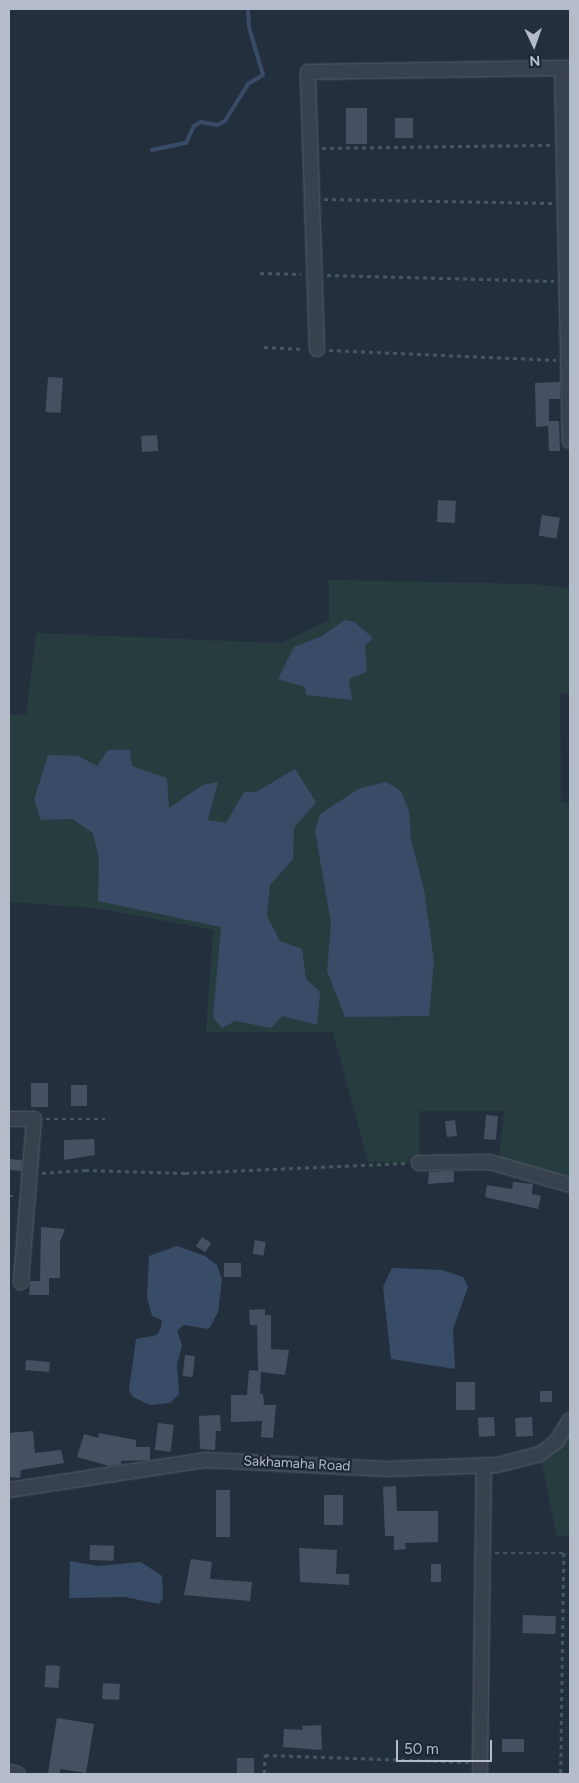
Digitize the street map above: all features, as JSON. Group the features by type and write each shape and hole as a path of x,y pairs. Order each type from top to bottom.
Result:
{"street":[{"path":"317,349 308,72 566,68 563,145 570,441"},
{"path":"9,1119 34,1119 22,1282"},
{"path":"420,1163 490,1162 570,1185"},
{"name":"Sakhamaha Road","path":"9,1490 205,1460 387,1469 484,1465 540,1454 556,1442 570,1420"},
{"path":"480,1768 484,1465"},
{"path":"9,1772 18,1774"}],"path":[{"path":"309,148 563,145"},
{"path":"311,199 564,203"},
{"path":"260,273 565,281"},
{"path":"264,347 567,360"},
{"path":"34,1119 105,1119"},
{"path":"30,1174 85,1170 185,1173 420,1163"},
{"path":"484,1553 564,1553 561,1774"},
{"path":"264,1774 265,1755 480,1768"}],"green space":[{"path":"329,580 535,584 570,588 570,693 560,694 561,801 570,803 570,1185 498,1165 504,1111 419,1111 419,1163 368,1162 333,1032 206,1032 213,930 95,908 9,902 9,715 26,715 36,633 281,643 329,620"},
{"path":"570,1421 570,1534 557,1538 540,1454"}],"water":[{"path":"345,620 354,622 373,638 365,646 367,672 349,679 352,700 306,695 305,687 278,679 294,647 322,636"},
{"path":"108,750 130,750 132,766 167,778 169,808 203,785 218,782 208,820 226,823 244,792 256,792 295,769 316,802 294,828 293,859 270,885 267,916 280,941 302,949 306,979 320,992 317,1025 282,1016 271,1028 235,1021 222,1028 213,1017 221,927 98,901 99,859 93,833 72,819 41,820 34,800 48,755 78,756 97,766"},
{"path":"386,782 401,791 409,811 411,840 424,889 434,961 429,1016 345,1017 327,971 331,923 315,831 320,814 360,788"},
{"path":"177,1246 205,1256 217,1265 222,1280 218,1312 209,1329 184,1325 177,1331 182,1345 177,1365 179,1394 170,1403 150,1405 133,1397 129,1390 136,1339 157,1335 161,1328 162,1320 152,1316 147,1297 149,1256"},
{"path":"392,1268 442,1270 463,1277 468,1287 453,1329 455,1369 391,1359 383,1287"},
{"path":"70,1561 98,1566 141,1562 162,1576 163,1598 159,1604 125,1597 69,1598"}],"building":[{"path":"346,108 367,108 367,144 346,144"},
{"path":"395,118 413,118 413,138 395,138"},
{"path":"48,377 63,378 61,413 46,412"},
{"path":"560,382 560,399 549,399 549,421 559,421 560,451 549,451 548,426 536,427 535,383"},
{"path":"157,435 158,451 142,452 141,436"},
{"path":"438,500 456,501 455,523 437,522"},
{"path":"542,515 560,518 556,539 539,536"},
{"path":"31,1083 48,1083 48,1107 31,1107"},
{"path":"71,1085 87,1085 87,1106 71,1106"},
{"path":"486,1115 498,1116 496,1140 484,1139"},
{"path":"455,1120 457,1136 447,1137 445,1121"},
{"path":"94,1139 95,1155 64,1160 64,1140"},
{"path":"9,1159 22,1160 21,1171 9,1170"},
{"path":"454,1171 454,1182 428,1184 429,1172"},
{"path":"513,1182 533,1184 532,1194 541,1196 538,1209 485,1197 487,1185 512,1189"},
{"path":"41,1227 65,1229 60,1242 60,1278 49,1278 49,1295 29,1295 30,1281 40,1281"},
{"path":"202,1237 211,1243 205,1252 196,1246"},
{"path":"255,1240 266,1242 263,1256 253,1254"},
{"path":"224,1263 241,1263 241,1277 224,1277"},
{"path":"265,1309 265,1315 271,1315 271,1349 289,1350 285,1375 261,1372 260,1394 263,1394 264,1405 276,1405 273,1438 261,1437 262,1421 231,1422 231,1395 247,1395 249,1370 258,1371 257,1325 250,1325 249,1310"},
{"path":"185,1355 195,1356 193,1377 183,1376"},
{"path":"26,1360 50,1362 49,1372 25,1370"},
{"path":"456,1382 475,1382 475,1410 456,1410"},
{"path":"540,1391 552,1391 552,1402 540,1402"},
{"path":"220,1415 221,1431 216,1431 215,1450 200,1449 199,1416"},
{"path":"494,1417 495,1436 479,1437 478,1418"},
{"path":"532,1417 533,1436 516,1437 515,1418"},
{"path":"158,1423 174,1425 171,1452 155,1450"},
{"path":"33,1431 35,1453 61,1450 64,1463 21,1470 20,1478 9,1477 9,1433"},
{"path":"99,1433 136,1440 136,1447 150,1447 150,1460 121,1461 121,1464 109,1466 77,1457 84,1434 98,1438"},
{"path":"396,1486 397,1511 438,1511 438,1542 405,1543 406,1549 394,1550 394,1536 385,1536 383,1487"},
{"path":"216,1490 230,1490 230,1537 216,1537"},
{"path":"324,1495 343,1495 343,1525 324,1525"},
{"path":"90,1545 114,1546 113,1561 89,1560"},
{"path":"299,1548 337,1550 336,1574 349,1574 349,1585 300,1582"},
{"path":"191,1559 212,1562 210,1579 252,1582 250,1601 184,1595"},
{"path":"431,1564 441,1564 441,1582 431,1582"},
{"path":"523,1615 556,1616 555,1634 522,1633"},
{"path":"46,1665 60,1666 58,1688 44,1687"},
{"path":"103,1683 120,1684 119,1700 102,1699"},
{"path":"57,1718 94,1724 86,1773 60,1769 60,1774 48,1773"},
{"path":"321,1725 322,1750 283,1747 284,1729 303,1730 302,1726"},
{"path":"502,1739 524,1739 524,1752 502,1752"},
{"path":"237,1758 254,1758 254,1774 237,1774"}],"waterway":[{"path":"152,150 186,143 194,126 201,122 217,125 225,121 248,84 263,75 249,27 248,9"}]}
